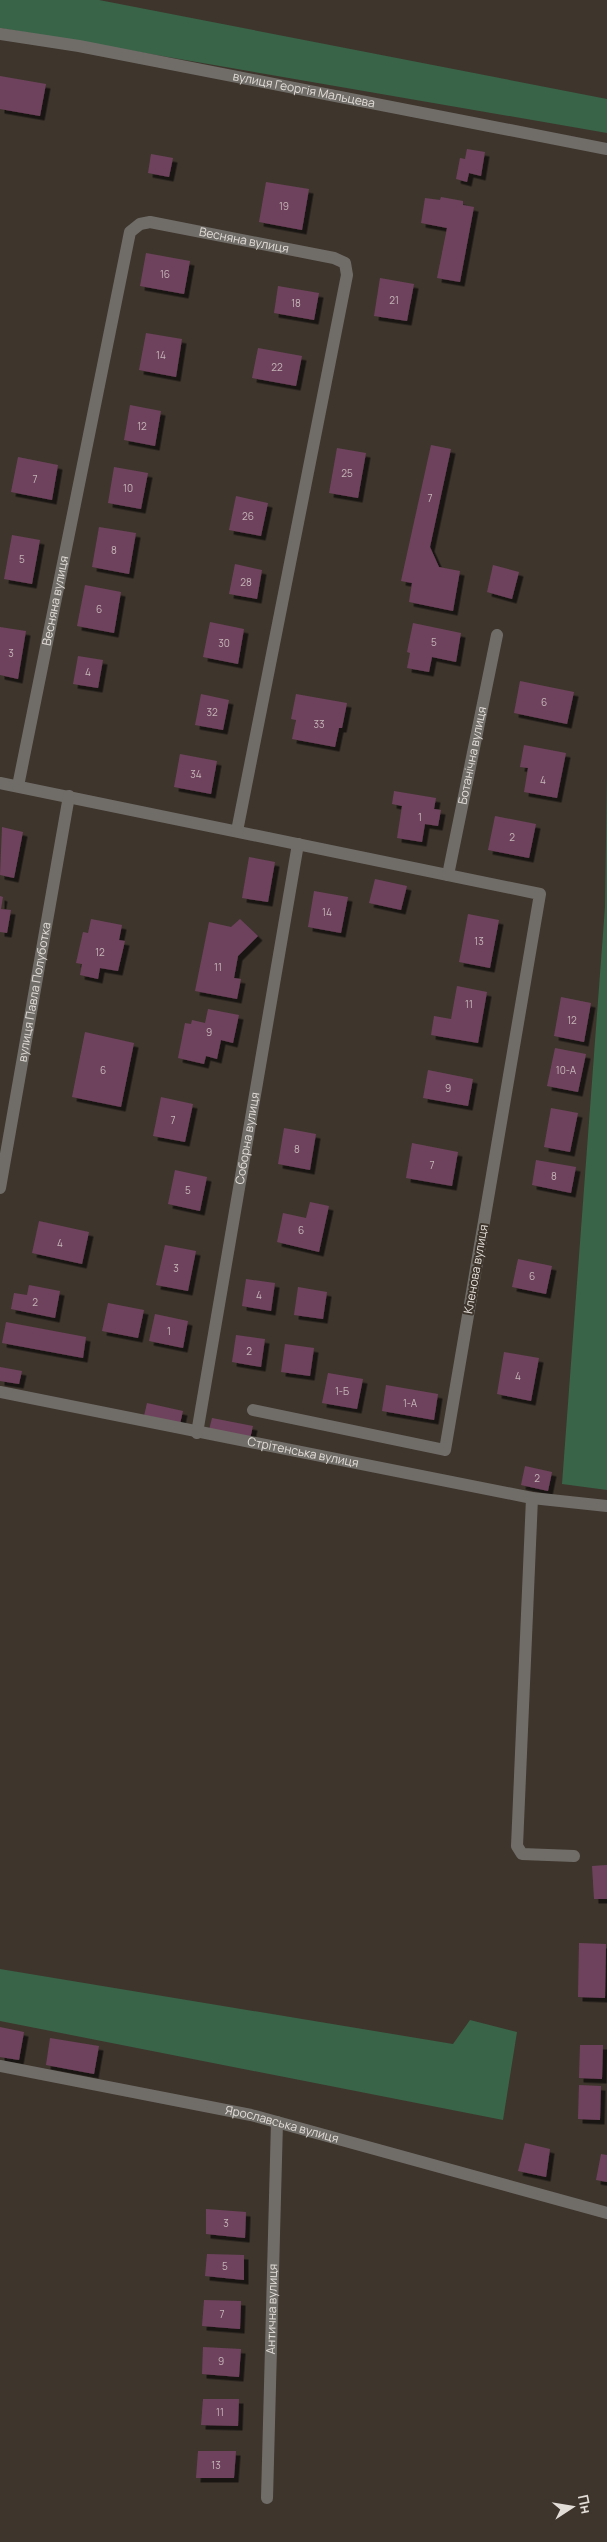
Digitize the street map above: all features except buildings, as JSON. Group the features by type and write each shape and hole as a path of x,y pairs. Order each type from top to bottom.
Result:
{"street":[{"name":"вулиця Георгія Мальцева","path":"0,34 79,46 607,149"},
{"name":"Весняна вулиця","path":"18,786 130,232 140,224 150,222 334,258 345,263 347,275 236,832"},
{"name":"Ботанічна вулиця","path":"448,875 497,635"},
{"path":"0,783 448,875"},
{"name":"вулиця Павла Полуботка","path":"0,1188 69,796"},
{"name":"Соборна вулиця","path":"196,1433 298,844"},
{"name":"Кленова вулиця","path":"253,1410 445,1450 540,894 448,875"},
{"name":"Стрітенська вулиця","path":"0,1392 196,1433 532,1498 607,1506"},
{"path":"532,1498 517,1846 522,1854 574,1856"},
{"name":"Ярославська вулиця","path":"0,2066 277,2122 607,2213"},
{"name":"Антична вулиця","path":"267,2498 277,2122"}],"green space":[{"path":"0,0 99,0 607,99 607,133 0,28"},
{"path":"607,774 607,1490 562,1484 605,907"},
{"path":"0,1969 453,2044 470,2020 517,2032 503,2120 0,2021"}]}
